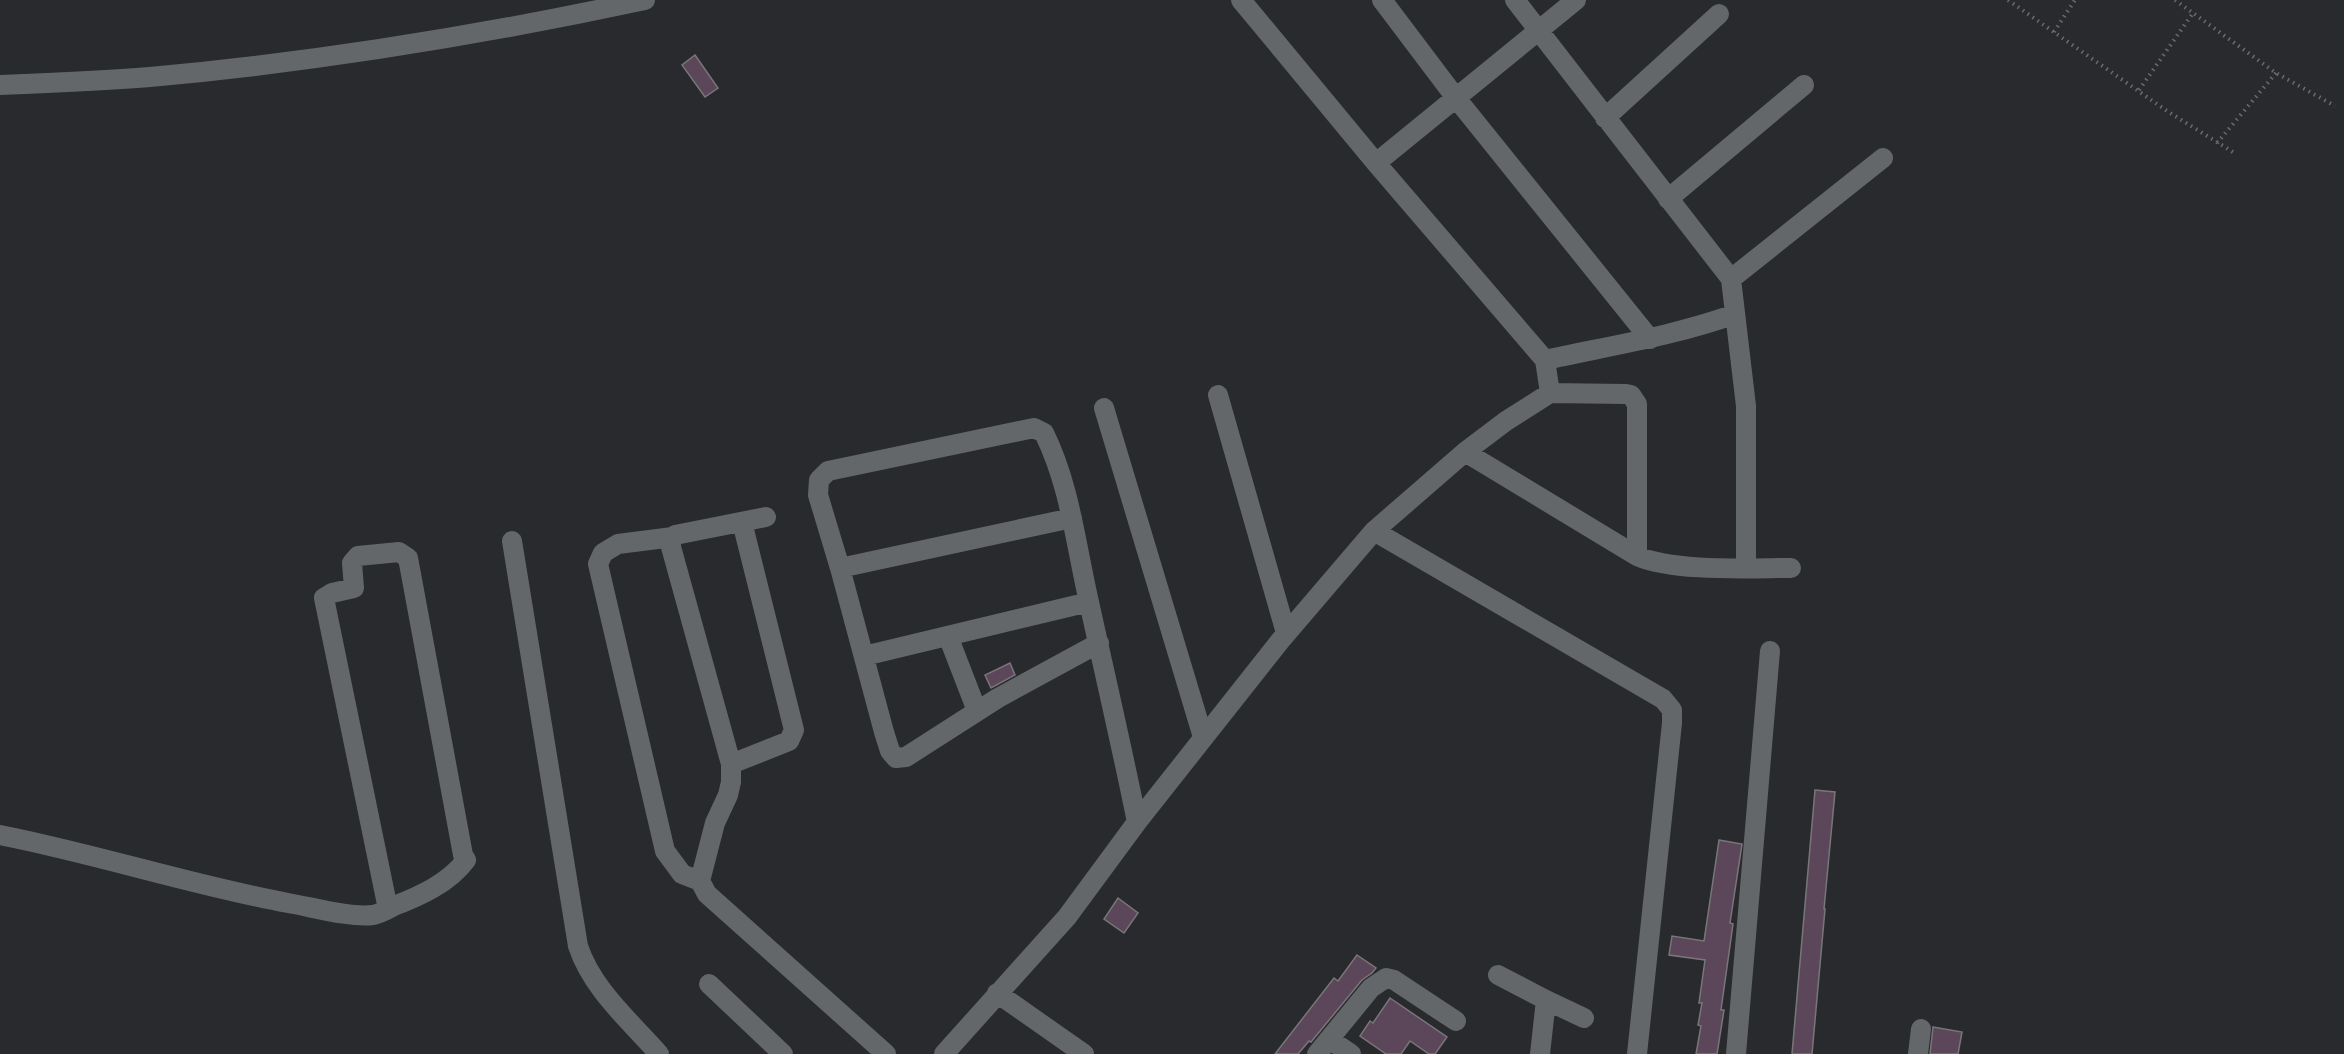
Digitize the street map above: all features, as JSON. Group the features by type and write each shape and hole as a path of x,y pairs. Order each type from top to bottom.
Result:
{"street":[{"path":"0,86 149,77 332,56 552,20 645,0"},
{"path":"1241,0 1376,164 1545,360 1550,393"},
{"path":"1382,0 1456,98 1650,339"},
{"path":"1515,0 1731,279 1746,406 1746,568"},
{"path":"1376,164 1576,0"},
{"path":"1605,118 1719,14"},
{"path":"1668,199 1804,85"},
{"path":"1731,279 1883,158"},
{"path":"1545,360 1650,339 1702,326 1735,314"},
{"path":"944,1054 1067,916 1203,737 1286,633 1374,531 1465,452 1506,421 1550,393 1630,395 1637,404 1637,556"},
{"path":"1218,395 1286,633"},
{"path":"1104,408 1203,737"},
{"path":"1099,643 998,698 906,758 899,760 890,752 817,489 819,480 828,471 1037,428 1044,433 1072,518 1089,602 1099,643 1137,822"},
{"path":"1465,452 1637,556 1662,564 1791,568"},
{"path":"766,517 673,537 618,544 603,553 598,564 664,851 682,874 700,881 707,894 886,1054"},
{"path":"840,568 1072,518"},
{"path":"730,764 789,741 794,730 742,522"},
{"path":"1374,531 1663,699 1670,707 1672,723 1637,1054"},
{"path":"673,537 671,547 730,764 731,782 716,823 700,881"},
{"path":"512,541 578,946 596,983 659,1054"},
{"path":"0,835 60,847 233,893 336,912 374,915 421,895 459,871 466,860 463,855 408,558 399,552 358,556 352,563 354,588 332,593 324,598 388,909"},
{"path":"864,656 1089,602"},
{"path":"948,636 977,711"},
{"path":"1736,1054 1770,651"},
{"path":"1498,975 1584,1018"},
{"path":"1317,1054 1371,988 1386,978 1394,980 1456,1021"},
{"path":"709,984 783,1054"},
{"path":"997,993 1084,1054"},
{"path":"1540,1054 1546,1000"},
{"path":"1918,1054 1921,1029"},
{"path":"1329,1039 1351,1054"}],"path":[{"path":"2008,0 2167,111 2233,152"},
{"path":"2054,32 2075,0"},
{"path":"2175,0 2276,73 2335,106"},
{"path":"2139,90 2193,13"},
{"path":"2217,143 2276,73"}],"building":[{"path":"695,55 718,88 705,97 682,65"},
{"path":"1010,663 1015,675 991,688 985,675"},
{"path":"1815,790 1835,792 1825,909 1812,1054 1792,1054"},
{"path":"1719,840 1742,844 1730,923 1733,924 1717,1054 1696,1054 1701,1026 1698,1025 1702,1003 1699,1003 1705,960 1669,955 1672,936 1704,941"},
{"path":"1118,898 1138,913 1124,933 1104,919"},
{"path":"1357,955 1376,968 1372,973 1362,980 1311,1042 1309,1041 1298,1054 1275,1054 1334,978 1338,981"},
{"path":"1390,998 1447,1037 1435,1054 1429,1054 1410,1041 1401,1054 1386,1054 1360,1036 1370,1021 1373,1023"},
{"path":"1933,1027 1962,1032 1958,1054 1930,1054"}]}
